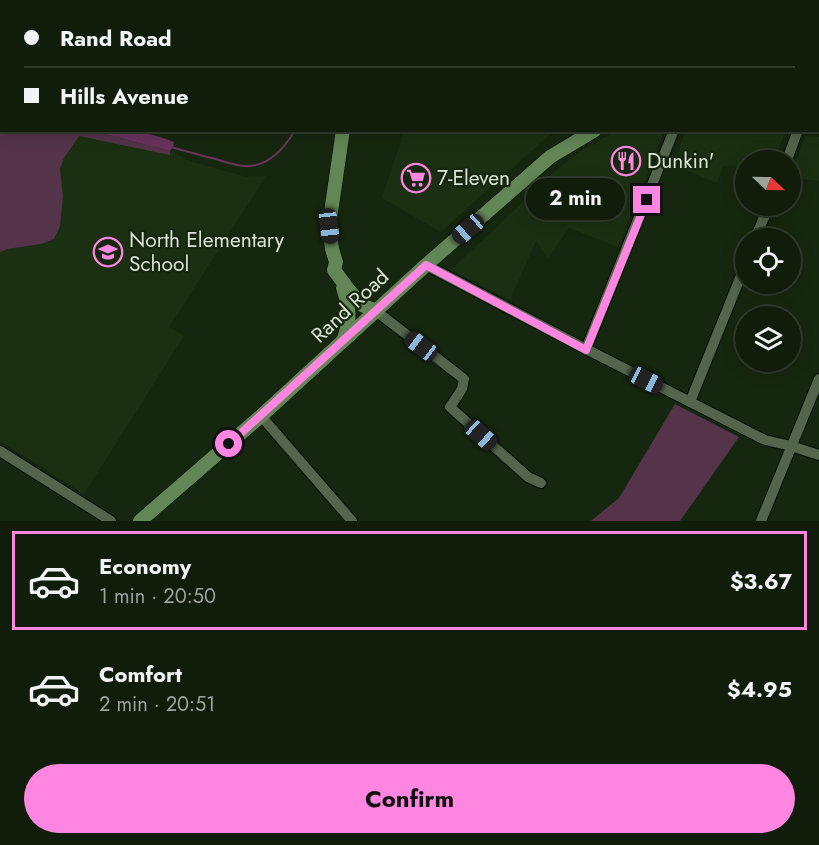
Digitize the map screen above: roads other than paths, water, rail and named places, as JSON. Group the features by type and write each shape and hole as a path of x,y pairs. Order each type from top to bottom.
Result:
{"main road":[{"path":"343,132 329,226 336,262 334,270 362,305 375,311"},
{"name":"Rand Road","path":"140,521 261,416 426,265 550,157 592,132"},
{"path":"336,262 344,266 375,311"},
{"path":"339,278 350,313 343,341"}],"street":[{"path":"586,350 673,132"},
{"path":"791,150 797,132"},
{"path":"426,265 586,350 765,440 819,454"},
{"path":"690,402 735,290"},
{"path":"375,311 464,379 462,389 450,407 528,477 541,483"},
{"path":"761,521 819,379"},
{"path":"261,416 352,521"},
{"path":"0,451 111,521"}],"waterway":[{"path":"171,147 236,165 252,166 274,156 294,132"}],"place":[{"name":"Dunkin'","path":"626,161"},
{"name":"7-Eleven","path":"416,178"},
{"name":"North Elementary School","path":"108,252"}]}
